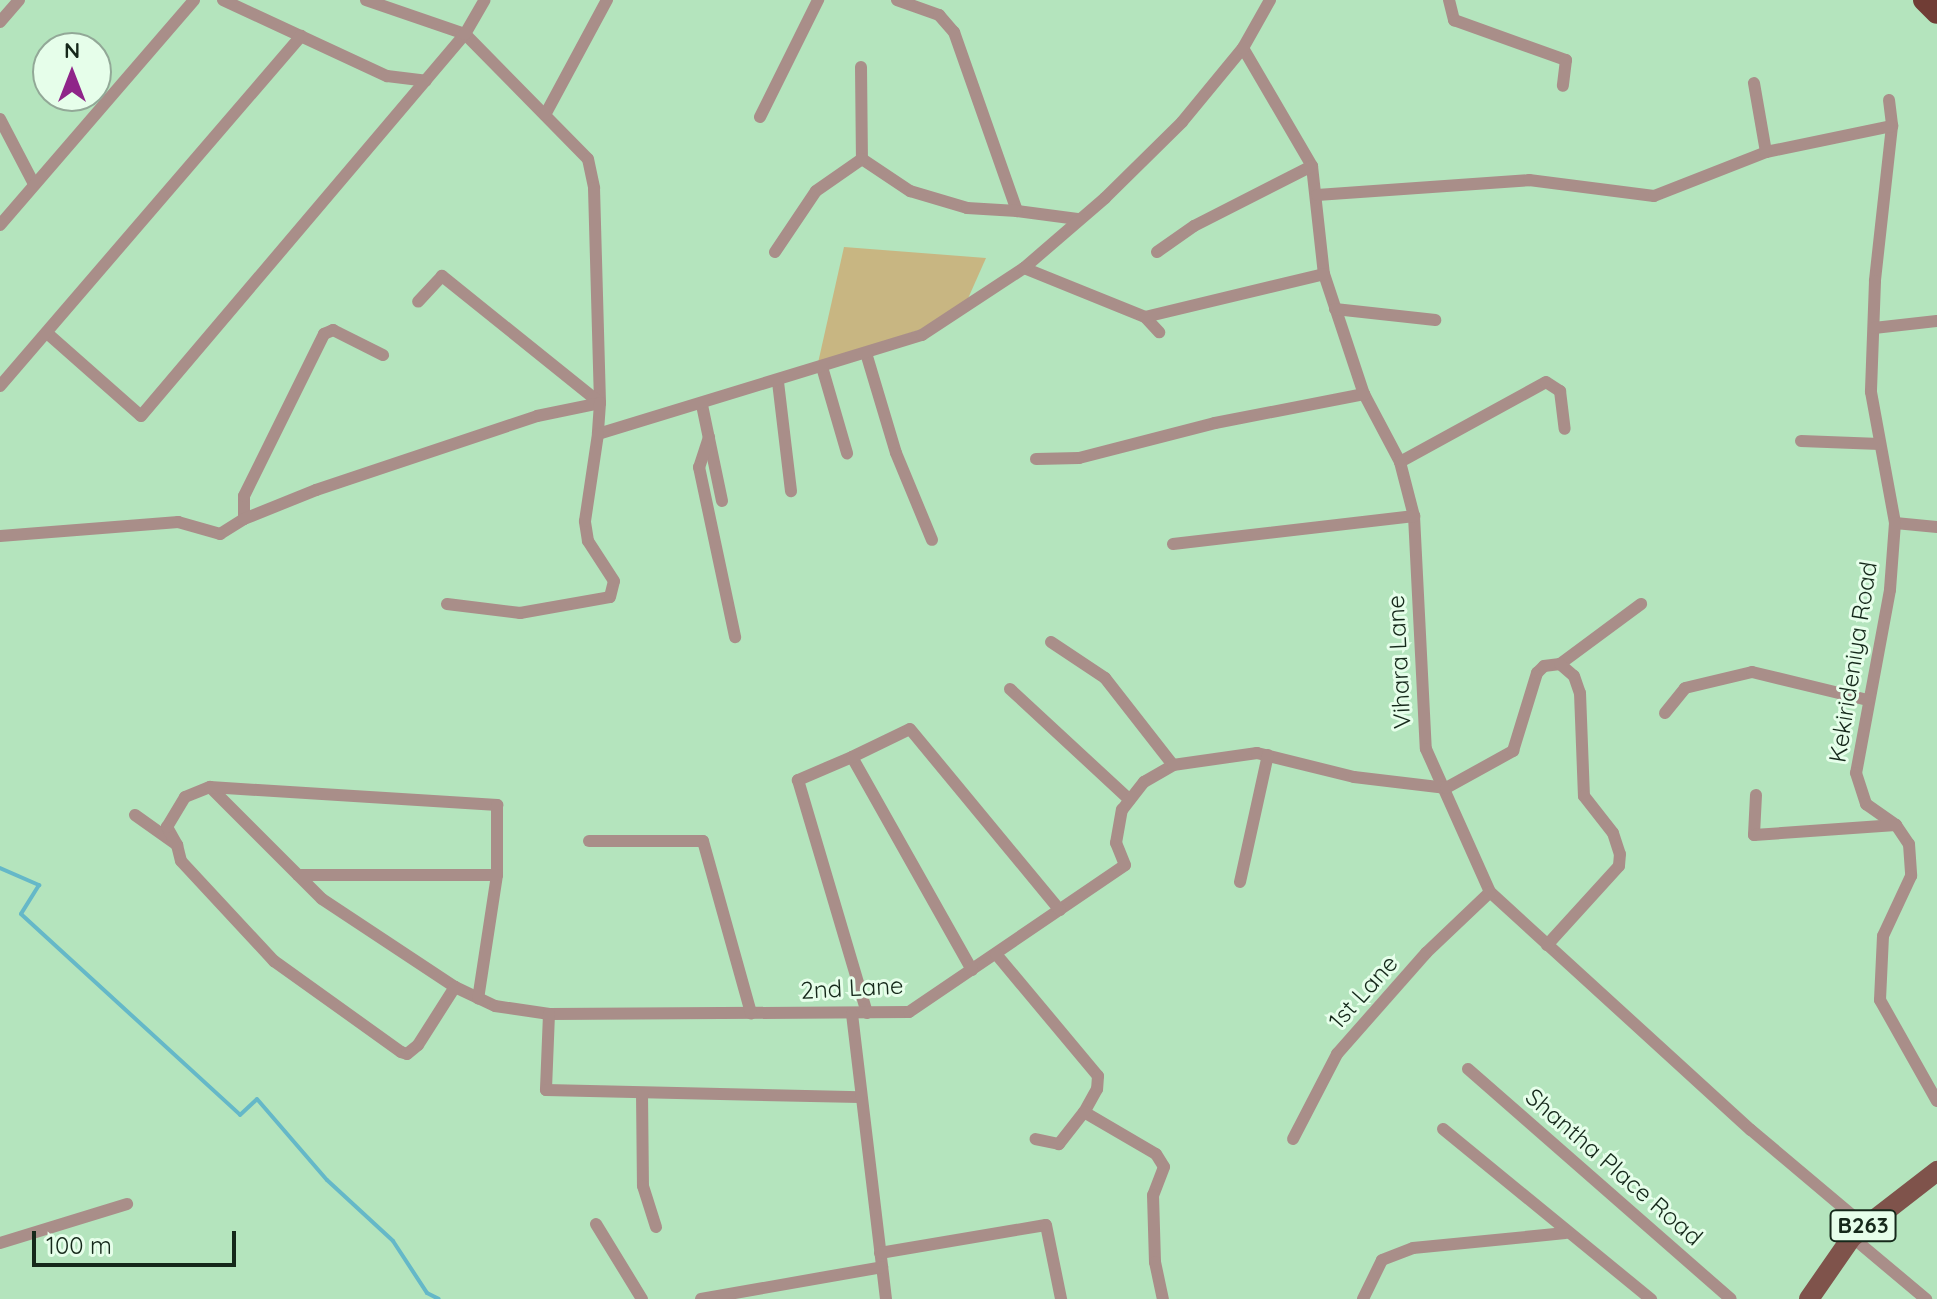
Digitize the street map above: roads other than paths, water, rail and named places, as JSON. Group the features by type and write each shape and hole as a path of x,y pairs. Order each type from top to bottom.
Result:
{"highway":[{"path":"1924,0 1937,13"}],"main road":[{"name":"B263","path":"1809,1299 1858,1231 1937,1171"}],"street":[{"path":"0,22 19,0"},
{"path":"0,225 194,0"},
{"path":"223,0 387,76 426,81"},
{"path":"366,0 465,34 588,159 594,188 600,403 585,521 588,541 614,581 610,597 520,613 447,604"},
{"path":"47,333 141,416 465,34 485,0"},
{"path":"545,115 607,0"},
{"path":"760,117 818,0"},
{"path":"897,0 939,15 954,32 1017,211"},
{"path":"598,434 778,382 922,335 1024,268 1182,122 1243,48 1270,0"},
{"path":"1449,0 1454,20 1566,60 1563,86"},
{"path":"0,386 301,36"},
{"name":"Vihara Lane","path":"1243,48 1312,166 1324,274 1364,394 1400,462 1414,516 1426,749 1490,892 1858,1231 1926,1299"},
{"path":"861,67 862,159"},
{"path":"1754,83 1766,152"},
{"name":"Kekirideniya Road","path":"1889,100 1892,126 1871,392 1895,523 1890,590 1856,773 1866,804 1896,825"},
{"path":"0,119 34,184"},
{"path":"1317,195 1529,180 1654,196 1766,152 1892,126"},
{"path":"862,159 910,191 967,208 1077,219"},
{"path":"775,252 816,191 862,159"},
{"path":"1157,252 1194,226 1312,166"},
{"path":"1024,268 1145,317 1159,332"},
{"path":"1145,317 1324,274"},
{"path":"418,302 442,276 600,403"},
{"path":"1335,309 1435,320"},
{"path":"1874,328 1937,321"},
{"path":"244,519 244,496 324,334 333,330 383,355"},
{"path":"866,353 896,453 932,540"},
{"path":"822,367 847,453"},
{"path":"778,382 791,491"},
{"path":"1400,462 1546,382 1560,391 1565,429"},
{"path":"1036,459 1079,458 1215,423 1364,394"},
{"path":"0,536 178,522 220,534 244,519 537,416 600,403"},
{"path":"702,405 722,501"},
{"path":"709,437 699,467 735,637"},
{"path":"1801,441 1880,444"},
{"path":"1173,544 1414,516"},
{"path":"1895,523 1937,527"},
{"path":"1446,788 1513,751 1537,673 1544,666 1560,664 1641,604"},
{"path":"1051,642 1105,678 1173,765"},
{"path":"1547,945 1619,866 1620,854 1613,833 1584,796 1580,693 1574,676 1560,664"},
{"path":"1665,713 1685,688 1752,672 1868,700"},
{"path":"1010,689 1130,800"},
{"path":"867,1013 798,780 910,729 1060,910"},
{"name":"2nd Lane","path":"210,787 322,899 478,999 549,1014 909,1012 1125,865 1116,843 1122,810 1144,782 1173,765 1215,755 1268,755 1354,777 1446,788"},
{"path":"1240,882 1268,755"},
{"path":"852,757 972,970"},
{"path":"455,987 418,1045 401,1052 274,961 181,861 167,827 185,797 210,787 497,805 497,875 478,999"},
{"path":"1756,795 1754,835 1896,825 1909,844 1911,876 1883,936 1880,1000 1937,1101"},
{"path":"135,815 177,845"},
{"path":"589,841 703,841 751,1013"},
{"path":"298,875 497,875"},
{"name":"1st Lane","path":"1293,1139 1337,1054 1426,953 1490,892"},
{"path":"996,954 1098,1076 1097,1089 1084,1112 1059,1144 1036,1139"},
{"path":"549,1014 546,1090 860,1097"},
{"path":"852,1014 886,1299"},
{"name":"Shantha Place Road","path":"1468,1069 1731,1299"},
{"path":"642,1093 643,1186 656,1227"},
{"path":"1084,1112 1156,1154 1164,1167 1153,1195 1155,1262 1163,1299"},
{"path":"1443,1129 1565,1233 1651,1299"},
{"path":"0,1243 127,1204"},
{"path":"596,1224 642,1299"},
{"path":"880,1253 1046,1225 1061,1299"},
{"path":"1363,1299 1382,1260 1413,1248 1565,1233"},
{"path":"701,1299 882,1267"}],"waterway":[{"path":"0,868 39,885 21,914 240,1115 257,1099 327,1180 393,1241 427,1293 439,1299"}]}
